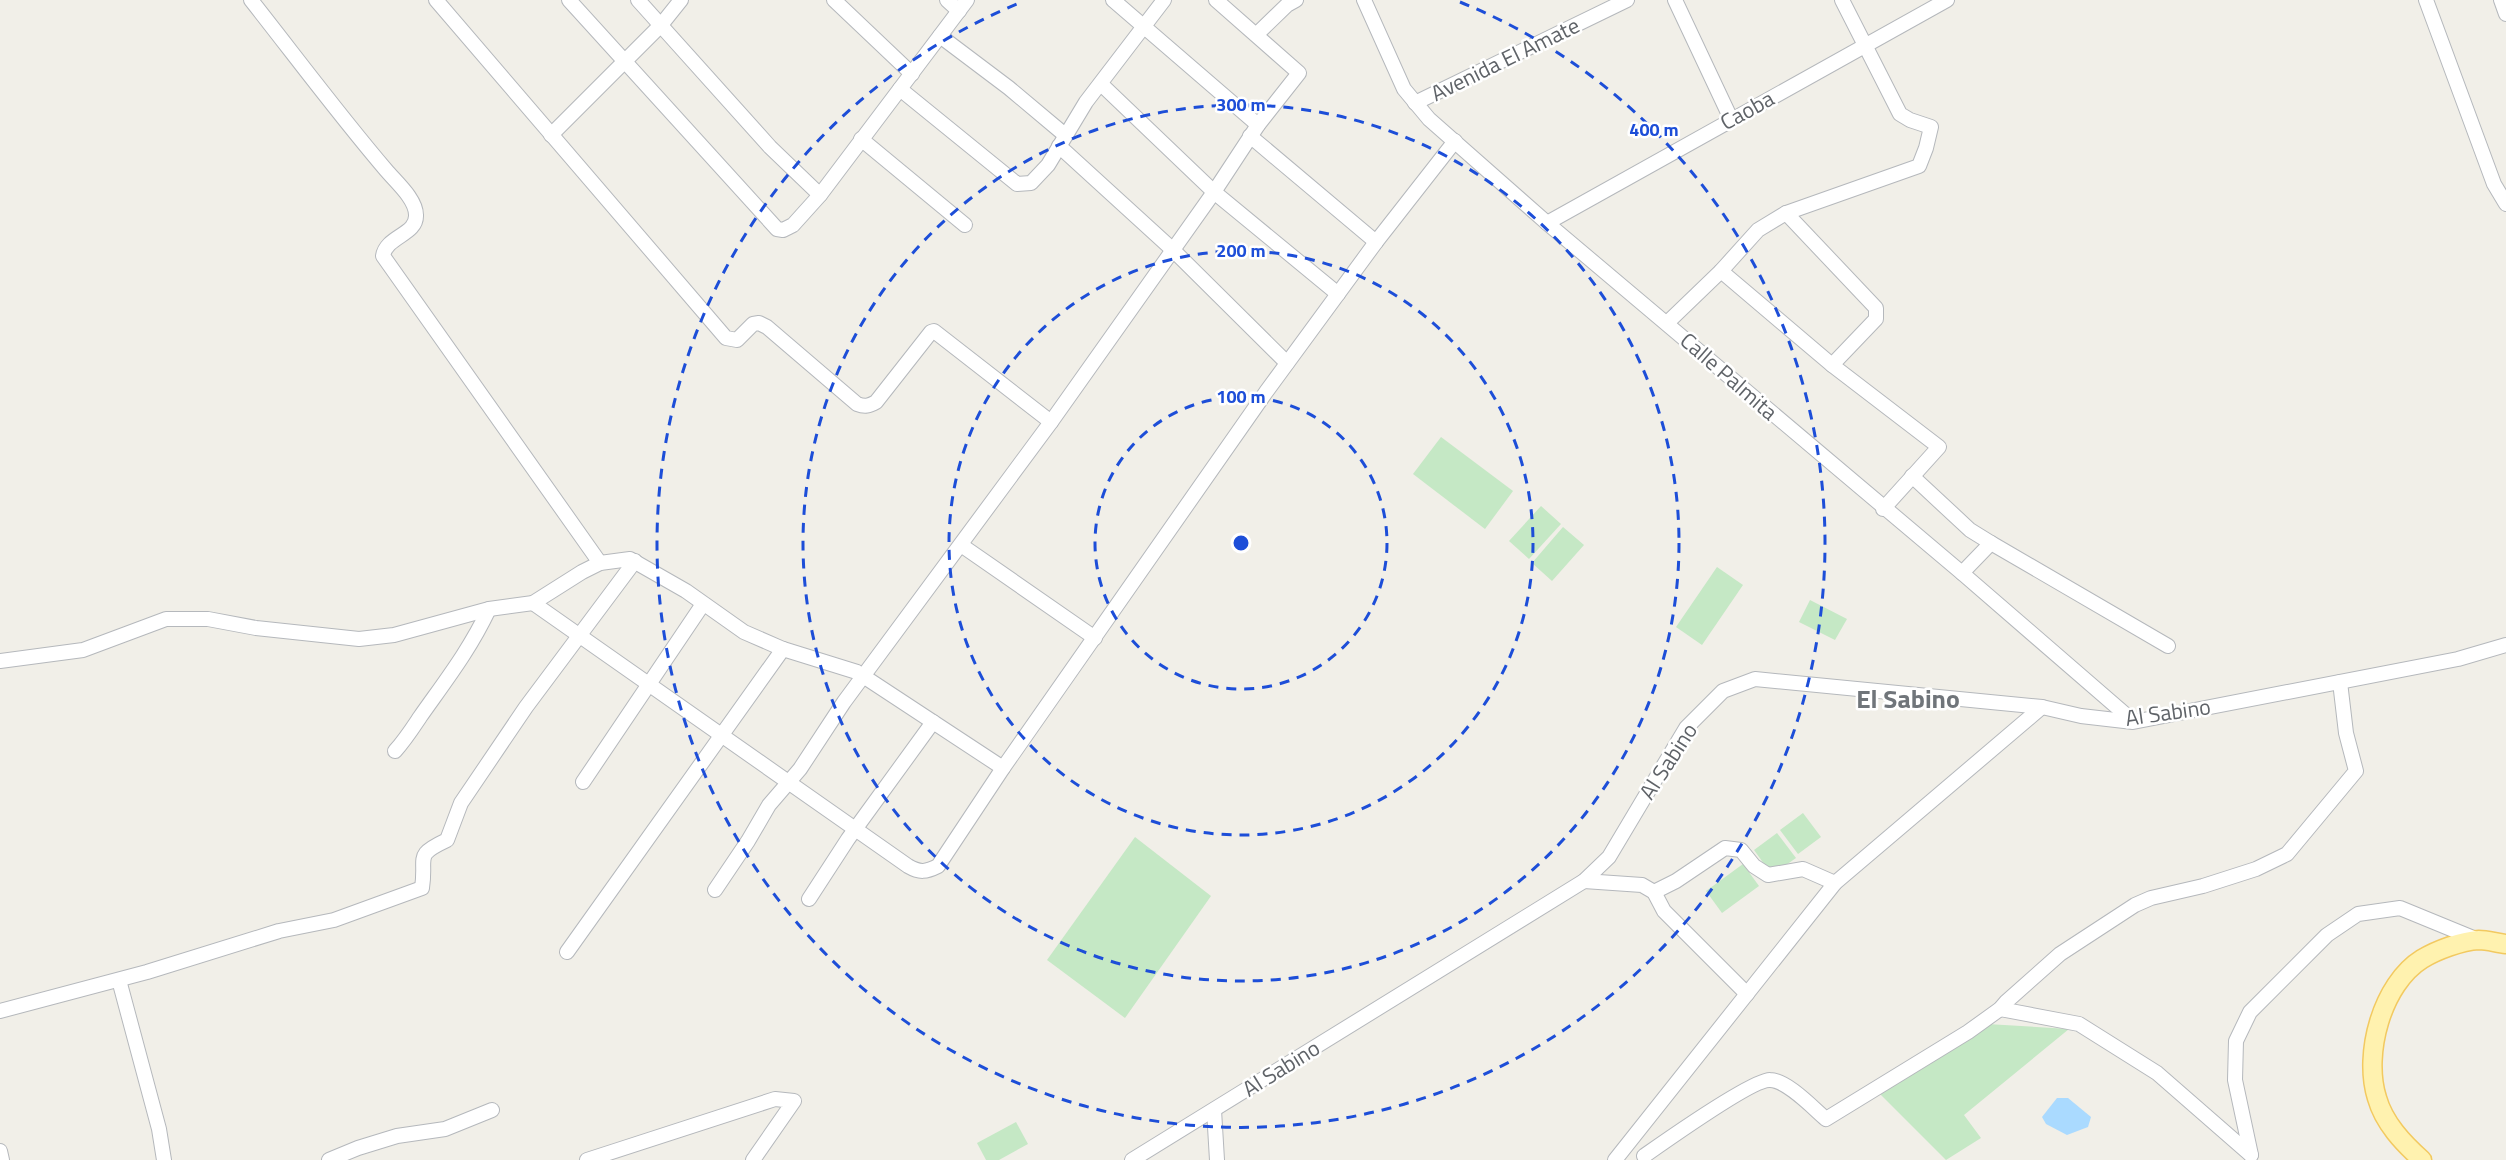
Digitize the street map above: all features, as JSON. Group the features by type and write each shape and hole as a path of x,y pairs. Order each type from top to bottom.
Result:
{"main road":[{"path":"2422,1160 2399,1137 2385,1118 2377,1099 2372,1077 2372,1056 2377,1029 2391,995 2404,975 2422,959 2445,949 2479,940 2506,944"}],"street":[{"path":"251,0 411,201 417,212 416,221 411,228 388,244 383,256 600,563"},
{"path":"436,0 726,338 737,339 753,324 759,323 767,327 857,404 870,406 876,402 934,331 1051,422"},
{"path":"569,0 777,229 783,230 793,225 820,195 963,6 947,0"},
{"path":"638,0 770,147 820,195"},
{"path":"551,135 661,25 681,0"},
{"path":"834,0 912,74"},
{"path":"1113,0 1144,26 1254,131 1376,242"},
{"path":"900,89 1017,184 1031,183 1048,165 1086,102 1164,0"},
{"path":"714,890 748,841 769,805 800,770 838,711 1051,422 1214,192 1254,131 1299,73 1216,0"},
{"path":"1257,34 1270,20 1296,0"},
{"name":"Calle Palmita","path":"1364,0 1404,88 1429,119 1547,223 1883,509 1962,573 2133,722"},
{"name":"Avenida El Amate","path":"1415,103 1627,0"},
{"path":"1675,0 1731,118"},
{"path":"1667,323 1721,271 1758,230 1786,213 1919,166 1931,127 1900,114 1842,0"},
{"name":"Caoba","path":"1547,223 1731,118 1947,0"},
{"path":"2426,0 2493,184 2506,204"},
{"path":"2501,0 2506,14"},
{"path":"940,36 1010,88 1287,363"},
{"path":"1101,84 1214,192 1338,294"},
{"path":"861,140 965,225"},
{"path":"533,603 917,872 938,866 1003,768 1287,363 1376,242 1455,141"},
{"path":"1786,213 1876,308 1876,319 1832,365"},
{"path":"1721,271 1832,365 1939,447 1883,509"},
{"path":"1912,476 1970,530 2168,646"},
{"path":"1962,573 1991,543"},
{"path":"961,545 1095,638"},
{"path":"0,661 83,650 166,619 208,619 256,628 359,639 394,635 489,609 533,603 600,563 626,559 635,561 744,632 783,649 857,672 1003,768"},
{"path":"0,1011 119,980 259,937 334,920 395,900 422,888 424,867 422,856 425,850 447,840 462,803 526,707 635,561"},
{"path":"583,782 703,604"},
{"path":"395,751 408,737 418,719 469,650 489,609"},
{"name":"Al Sabino","path":"1132,1160 1584,881 1609,857 1686,728 1723,691 1755,679 2042,706 2081,716 2133,722 2458,659 2506,645"},
{"path":"567,952 783,649"},
{"path":"1644,1155 1727,1100 1759,1082 1770,1079 1781,1082 1826,1119 1968,1032 2000,1009 2060,954 2116,916 2151,898 2203,886 2256,869 2287,854 2356,771 2346,733 2340,682"},
{"path":"1615,1160 1835,883 2042,706"},
{"path":"809,899 856,828 933,722"},
{"path":"1654,892 1676,881 1725,848 1741,850 1754,866 1768,875 1803,869 1835,883"},
{"path":"1584,881 1642,885 1654,892 1664,911 1747,994"},
{"path":"2000,1009 2079,1024 2157,1073 2251,1155 2235,1080 2236,1041 2250,1012 2327,935 2358,914 2400,908 2479,940"},
{"path":"119,980 159,1129 164,1160"},
{"path":"587,1160 775,1099 794,1101 753,1160"},
{"path":"329,1160 397,1136 445,1129 492,1110"},
{"path":"1214,1110 1216,1160"},
{"path":"0,1151 2,1160"}],"green space":[{"path":"1441,437 1513,491 1485,529 1413,474"},
{"path":"1541,506 1561,524 1529,559 1509,541"},
{"path":"1563,527 1584,545 1552,581 1532,563"},
{"path":"1717,567 1743,585 1702,645 1676,627"},
{"path":"1810,600 1847,619 1835,640 1799,622"},
{"path":"1803,813 1821,837 1798,854 1780,830"},
{"path":"1777,833 1796,858 1772,875 1754,850"},
{"path":"1135,837 1211,896 1125,1018 1047,960"},
{"path":"1743,864 1759,886 1722,913 1706,891"},
{"path":"1987,1024 2069,1029 1964,1115 1981,1138 1946,1160 1879,1093"},
{"path":"1016,1122 1028,1144 999,1160 986,1160 977,1143"}],"water":[{"path":"2057,1098 2068,1098 2091,1117 2088,1127 2067,1135 2046,1124 2042,1117"}],"district":[{"name":"El Sabino","path":"1908,699"}]}
